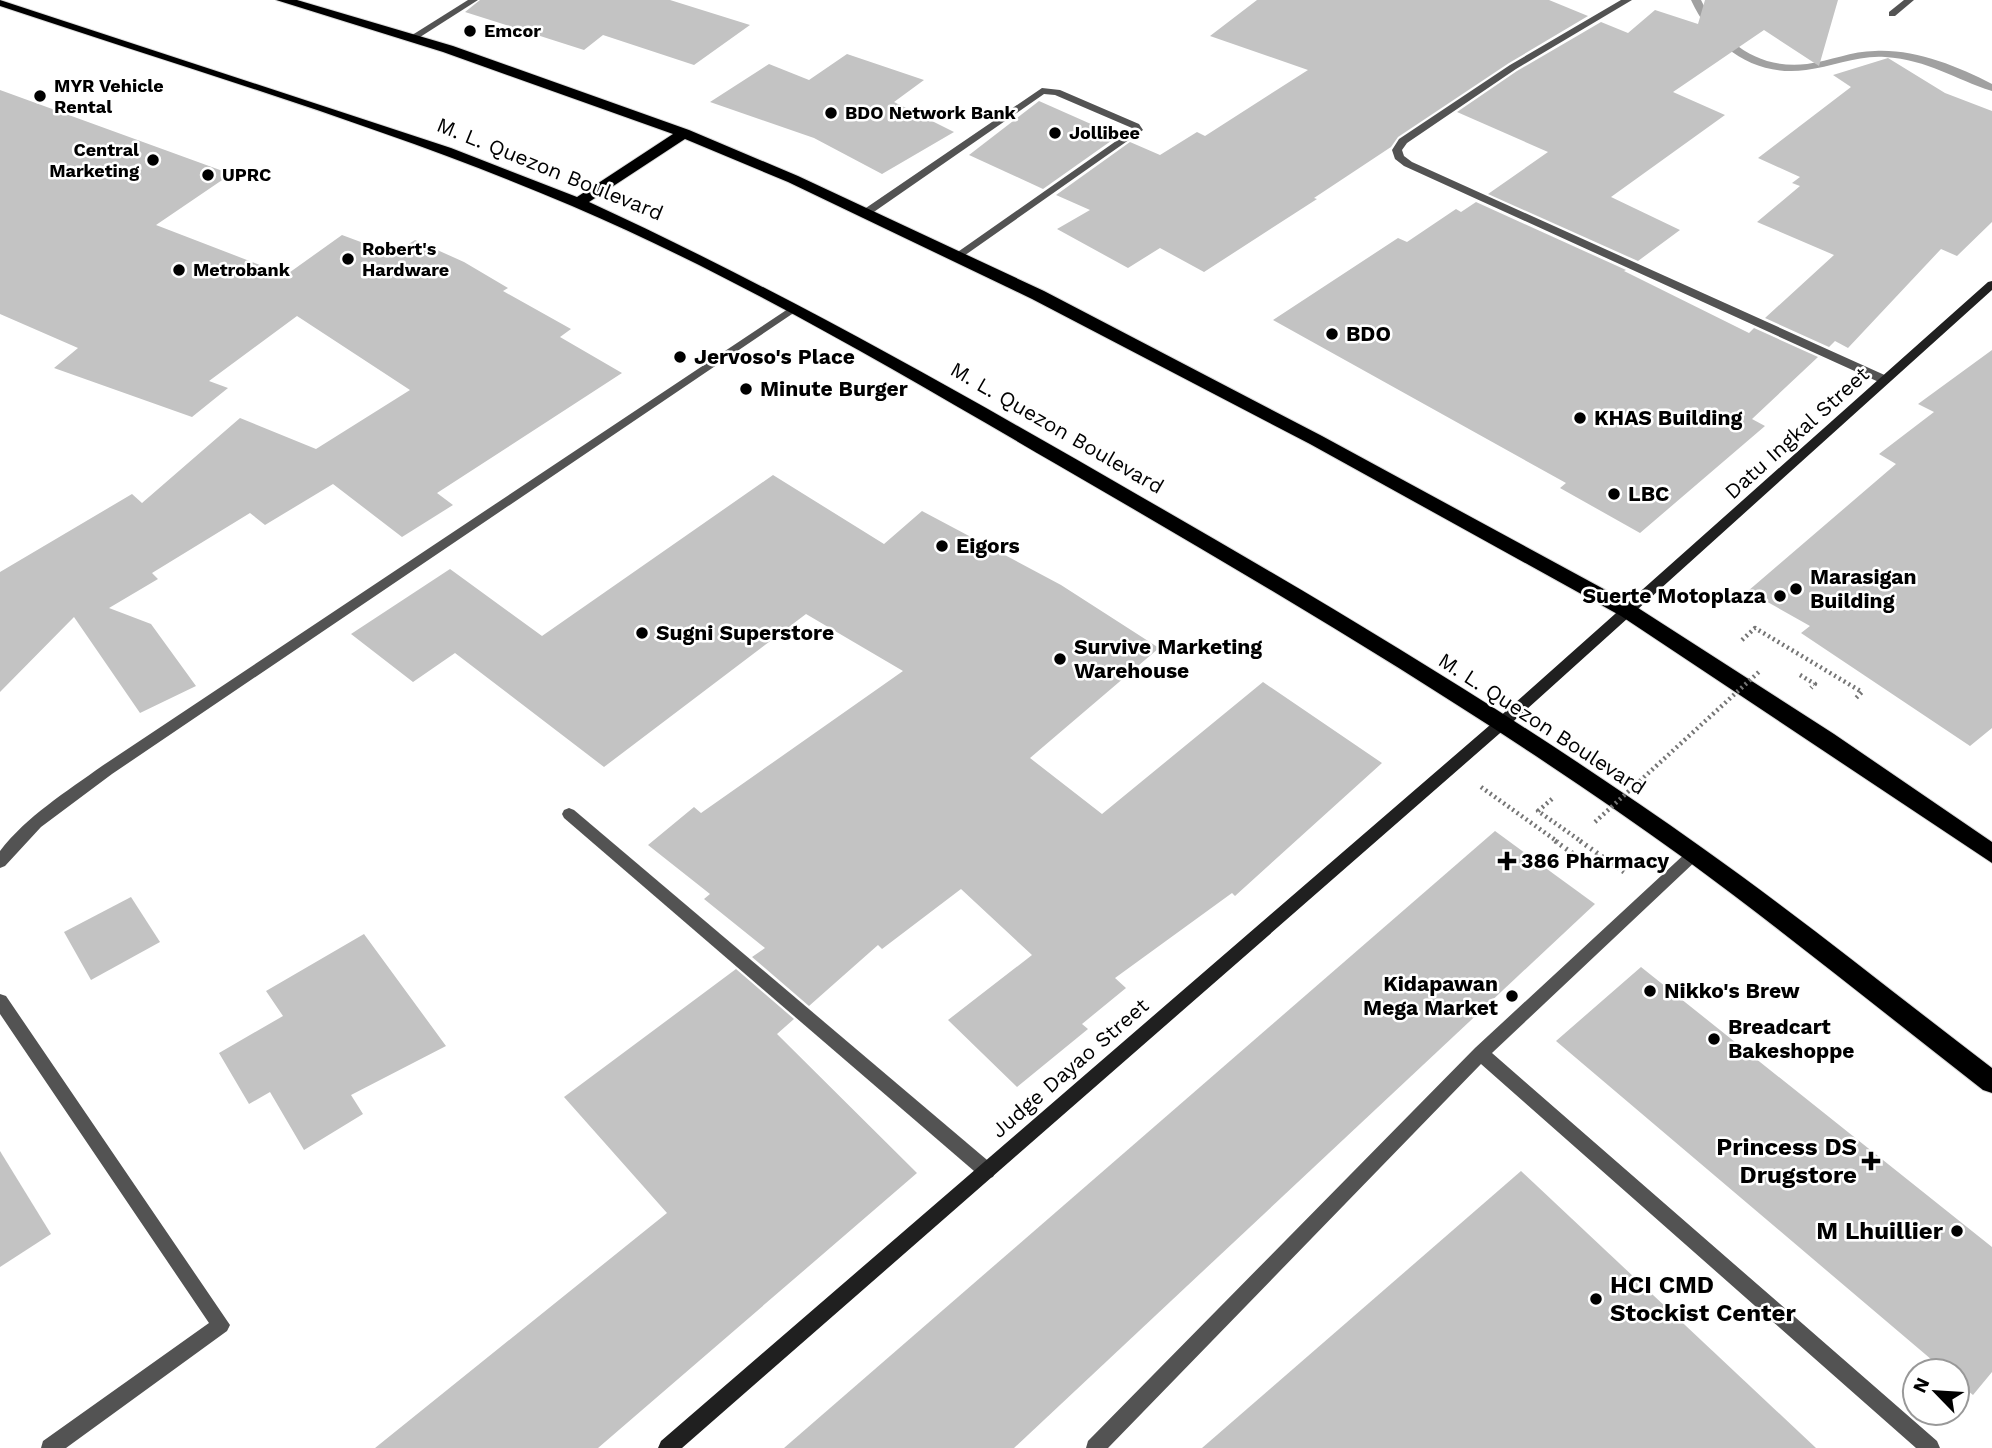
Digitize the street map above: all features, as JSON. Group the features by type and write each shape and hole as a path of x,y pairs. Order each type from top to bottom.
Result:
{"highway":[{"path":"283,0 414,37 552,83 684,133 1038,295 1316,440 1628,611 1827,740 1992,854"},
{"name":"M. L. Quezon Boulevard","path":"0,2 446,151 578,203 684,252 794,308 1174,524 1502,723 1693,854 1992,1082"},
{"path":"578,203 684,133"}],"main road":[{"name":"Datu Ingkal Street","path":"1502,723 1992,284"},
{"name":"Judge Dayao Street","path":"668,1448 1502,723"}],"street":[{"path":"414,37 474,0"},
{"path":"1627,0 1513,67 1403,141 1397,150 1399,157 1408,164 1885,380"},
{"path":"1892,13 1910,0"},
{"path":"864,214 1042,91 1057,92 1136,126 1138,130 957,256"},
{"path":"0,862 8,850 56,807 107,770 794,308"},
{"path":"569,814 987,1171"},
{"path":"1095,1448 1480,1054 1693,854"},
{"path":"0,1001 221,1325 50,1448"},
{"path":"1480,1054 1930,1448"}],"path":[{"path":"1742,640 1755,628 1862,692 1855,699"},
{"path":"1585,815 1595,822 1761,670"},
{"path":"1452,766 1588,864 1598,854 1538,811 1556,795"}],"building":[{"path":"480,0 670,0 750,25 694,65 603,35 584,50 465,12"},
{"path":"1257,0 1549,0 1588,16 1509,63 1398,137 1391,147 1314,198 1317,199 1204,272 1160,248 1128,268 1057,229 1090,210 1056,195 1130,142 1160,155 1197,132 1205,136 1308,70 1210,36"},
{"path":"1705,0 1838,0 1819,66 1764,30 1673,92 1725,115 1611,197 1680,230 1638,261 1488,194 1548,152 1457,112 1517,71 1601,22 1628,33 1655,10 1698,24"},
{"path":"847,54 924,80 894,102 954,132 882,174 814,138 710,102 769,64 809,80"},
{"path":"1888,58 1945,93 1992,111 1992,222 1957,256 1941,249 1848,348 1835,341 1829,347 1765,318 1834,255 1757,222 1800,186 1792,183 1800,177 1758,158 1851,87 1833,75"},
{"path":"0,90 231,174 156,225 286,275 342,235 393,254 415,240 464,262 508,288 503,291 571,329 560,337 622,373 437,493 453,505 402,537 333,484 265,525 250,513 152,573 158,579 109,608 151,624 196,686 140,713 74,617 0,692 0,572 132,494 142,503 240,418 316,449 410,390 297,316 209,381 228,388 192,417 54,368 78,348 0,314"},
{"path":"1039,101 1118,136 1043,189 969,155"},
{"path":"1476,202 1626,270 1624,271 1749,333 1754,328 1818,357 1752,419 1765,426 1640,533 1560,488 1566,483 1273,320 1398,238 1407,242 1456,209 1461,212"},
{"path":"1992,350 1992,728 1970,746 1801,633 1810,626 1748,591 1896,464 1879,454 1934,412 1918,404"},
{"path":"773,475 884,544 922,511 1061,585 1159,648 1030,758 1102,814 1263,682 1382,763 1235,896 1232,893 1115,978 1126,988 1082,1024 1088,1029 1017,1087 948,1020 1032,955 961,889 882,949 878,945 809,1006 752,957 765,948 704,899 710,894 648,845 694,807 701,813 903,671 806,614 604,767 455,653 413,682 351,634 450,569 542,636"},
{"path":"1495,831 1595,904 1014,1448 784,1448"},
{"path":"131,897 160,942 91,980 64,932"},
{"path":"364,934 446,1046 351,1095 363,1114 304,1150 270,1092 249,1104 219,1053 283,1016 266,991"},
{"path":"1641,967 1992,1247 1992,1372 1973,1395 1971,1357 1928,1357 1556,1041"},
{"path":"736,969 794,1019 777,1034 917,1173 598,1448 375,1448 667,1213 564,1097"},
{"path":"0,1151 51,1234 0,1267"},
{"path":"1521,1171 1816,1448 1202,1448"}],"waterway":[{"path":"1696,0 1703,16 1725,43 1739,53 1771,66 1806,67 1855,56 1885,54 1940,66 1992,88"}],"place":[{"name":"Emcor","path":"470,31"},
{"name":"MYR Vehicle Rental","path":"40,96"},
{"name":"BDO Network Bank","path":"831,113"},
{"name":"Jollibee","path":"1055,133"},
{"name":"Central Marketing","path":"153,160"},
{"name":"UPRC","path":"208,175"},
{"name":"Robert's Hardware","path":"348,259"},
{"name":"Metrobank","path":"179,270"},
{"name":"BDO","path":"1332,334"},
{"name":"Jervoso's Place","path":"680,357"},
{"name":"Minute Burger","path":"746,389"},
{"name":"KHAS Building","path":"1580,418"},
{"name":"LBC","path":"1614,494"},
{"name":"Eigors","path":"942,546"},
{"name":"Marasigan Building","path":"1796,589"},
{"name":"Suerte Motoplaza","path":"1780,596"},
{"name":"Sugni Superstore","path":"642,633"},
{"name":"Survive Marketing Warehouse","path":"1060,659"},
{"name":"386 Pharmacy","path":"1507,861"},
{"name":"Nikko's Brew","path":"1650,991"},
{"name":"Kidapawan Mega Market","path":"1512,996"},
{"name":"Breadcart Bakeshoppe","path":"1714,1039"},
{"name":"Princess DS Drugstore","path":"1871,1161"},
{"name":"M Lhuillier","path":"1957,1231"},
{"name":"HCI CMD Stockist Center","path":"1596,1299"}]}
